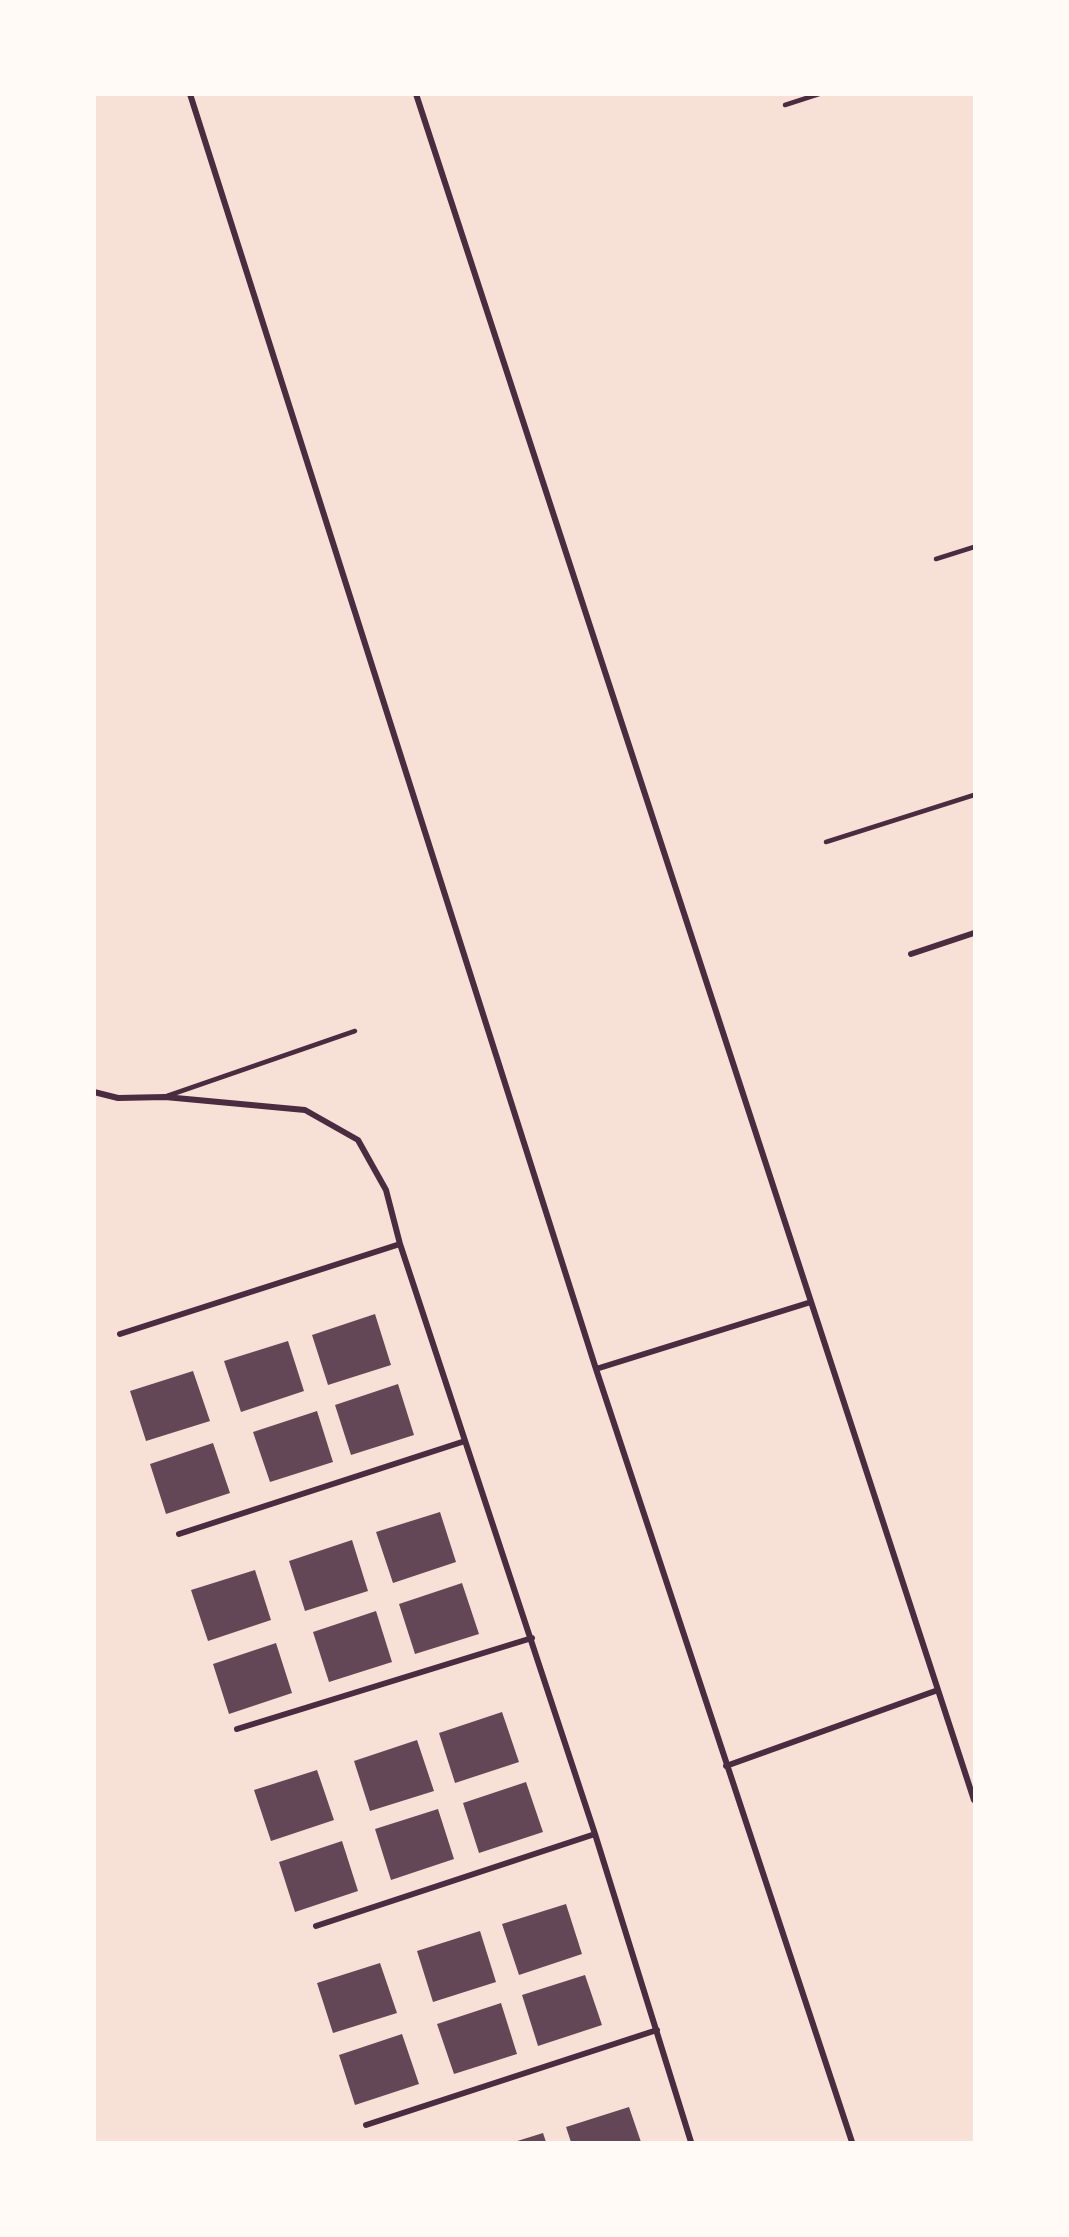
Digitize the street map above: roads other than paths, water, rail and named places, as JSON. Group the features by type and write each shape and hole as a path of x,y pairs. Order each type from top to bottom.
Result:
{"street":[{"path":"190,94 596,1369 852,2142"},
{"path":"416,94 975,1800"},
{"path":"911,954 975,933"},
{"path":"94,1092 118,1098 165,1097 305,1110 358,1140 386,1190 400,1244 532,1638 691,2142"},
{"path":"120,1334 400,1244"},
{"path":"596,1369 811,1302"},
{"path":"179,1534 465,1441"},
{"path":"237,1729 532,1638"},
{"path":"726,1766 938,1690"},
{"path":"316,1926 595,1834"},
{"path":"366,2125 657,2030"}],"lane":[{"path":"785,105 819,94"},
{"path":"936,559 975,547"},
{"path":"826,842 975,795"},
{"path":"165,1097 355,1031"}]}
